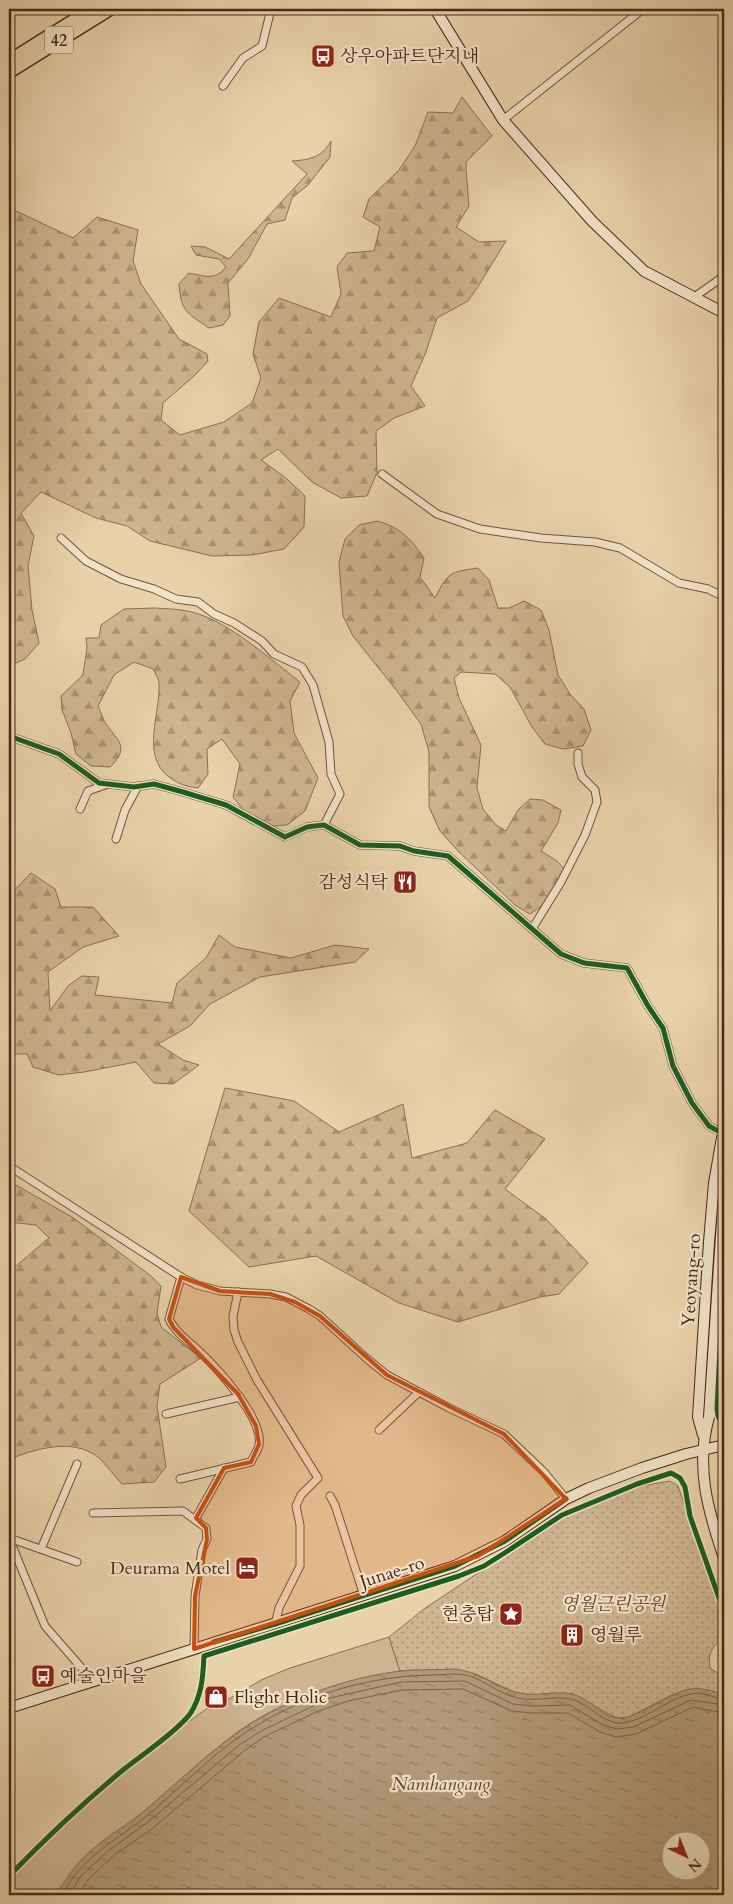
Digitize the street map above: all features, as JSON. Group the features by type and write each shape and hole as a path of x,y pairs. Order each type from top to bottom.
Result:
{"highway":[{"name":"42","path":"9,62 92,9"},
{"name":"42","path":"9,72 110,9"}],"street":[{"path":"223,86 243,58 262,46 271,9"},
{"path":"435,9 503,120 592,222 644,271 724,313"},
{"path":"503,120 643,9"},
{"path":"694,298 724,276"},
{"path":"382,474 437,514 480,528 541,538 595,542 620,548 679,583 708,589 724,597"},
{"path":"61,538 86,561 121,579 154,589 176,599 198,602 214,614 234,623 262,641 274,654 302,667 312,685 329,742 331,774 340,794 324,825"},
{"path":"9,736 60,754 98,783 138,786 154,784 226,806 286,837 307,827 324,825 360,846 400,846 414,851 448,856 562,954 584,963 627,968 648,1006 664,1028 673,1066 692,1103 709,1126 724,1131"},
{"path":"532,929 562,882 585,835 597,802 595,790 582,778 578,764 578,753"},
{"path":"80,809 88,791 107,784"},
{"path":"116,839 124,810 138,786"},
{"name":"Yeoyang-ro","path":"703,1436 698,1417 700,1378 714,1183 724,1131"},
{"path":"9,1166 181,1277 197,1285 220,1291 270,1294 302,1305 320,1316 387,1375 504,1434 544,1472 566,1499"},
{"name":"Yeoyang-ro","path":"724,1190 708,1417 703,1436 702,1451 706,1502 724,1558"},
{"path":"180,1479 250,1462 259,1444 256,1426 240,1397 203,1355 173,1327 169,1319 181,1277"},
{"path":"238,1292 233,1316 234,1330 238,1342 257,1380 318,1478 301,1495 296,1506 300,1525 300,1566 279,1608 275,1624"},
{"path":"379,1430 419,1392"},
{"path":"166,1414 240,1397"},
{"name":"Junae-ro","path":"9,1708 455,1566 505,1541 566,1499 642,1468 724,1445"},
{"path":"41,1549 77,1464"},
{"path":"196,1518 224,1468"},
{"path":"330,1496 335,1505 364,1596"},
{"path":"93,1512 183,1511 196,1518 206,1528 207,1538 202,1550 195,1596 194,1650"},
{"path":"77,1562 9,1538 45,1626 93,1681"}],"highlighted area":[{"path":"181,1277 220,1291 270,1294 295,1302 320,1316 387,1375 504,1434 566,1499 478,1556 194,1649 195,1596 207,1539 206,1528 196,1518 224,1468 251,1462 259,1444 256,1426 238,1394 173,1327 169,1319"}],"green space":[{"path":"462,97 492,136 466,162 469,206 456,227 479,242 506,241 468,301 437,318 426,352 411,386 425,406 394,418 376,431 377,473 367,496 341,498 312,482 278,449 261,460 286,478 305,496 304,527 284,549 252,555 212,556 150,541 127,526 96,518 41,492 21,513 34,536 28,566 32,610 39,643 25,659 9,666 9,215 14,210 73,238 97,217 138,230 133,261 141,284 179,339 207,354 208,361 163,403 161,420 180,435 224,422 252,403 261,378 253,354 259,322 279,298 331,317 341,294 337,267 347,253 374,251 380,227 363,217 369,199 399,170 415,146 428,112 453,113"},
{"path":"331,141 330,157 308,185 292,198 285,220 267,224 248,259 228,283 230,316 223,325 209,328 190,315 181,301 179,284 189,273 213,276 226,267 219,259 196,255 191,246 205,247 229,259 307,174 292,161 315,157 324,151"},
{"path":"378,521 399,531 419,551 424,558 420,577 435,598 443,583 451,575 456,572 478,568 489,580 498,608 509,608 524,601 541,610 549,630 558,675 570,694 584,709 591,730 583,746 563,749 545,744 532,727 510,687 495,674 461,672 454,678 459,698 481,745 477,788 483,809 496,825 506,831 518,810 530,799 543,800 561,810 558,823 541,851 557,861 564,869 547,900 530,914 515,905 459,852 440,831 429,807 429,752 421,724 353,636 343,616 339,562 345,539 359,525"},
{"path":"154,608 191,612 216,621 254,646 300,682 290,701 294,733 318,778 305,811 287,825 272,826 245,812 233,797 240,764 222,739 207,749 208,774 198,788 177,782 160,768 155,757 154,746 159,681 153,669 134,662 114,675 98,706 104,721 120,743 120,754 117,760 110,767 91,766 76,754 71,733 62,710 61,696 83,675 87,648 86,638 99,638 101,625 124,609"},
{"path":"31,873 55,889 61,907 93,907 119,936 83,947 48,972 50,1011 68,986 82,976 99,977 95,995 172,1003 177,983 206,958 219,935 235,947 291,958 335,945 369,949 355,962 260,977 210,1004 190,1026 158,1044 183,1060 199,1065 173,1084 154,1083 136,1062 59,1075 33,1067 27,1054 9,1054 9,896"},
{"path":"225,1088 294,1101 339,1132 403,1104 412,1158 467,1143 495,1110 545,1139 505,1189 546,1219 588,1263 559,1294 540,1297 458,1322 399,1303 316,1256 249,1267 189,1211"},
{"path":"9,1181 72,1217 151,1276 161,1286 157,1313 161,1327 201,1358 160,1384 157,1406 166,1467 154,1482 122,1484 96,1455 72,1447 61,1446 39,1449 9,1459 9,1272 49,1238 36,1225 9,1222"},
{"name":"영월근린공원","path":"670,1481 678,1486 724,1617 724,1637 712,1650 709,1663 710,1668 724,1675 724,1694 672,1695 629,1717 617,1718 572,1694 534,1695 516,1693 476,1674 414,1670 400,1671 389,1637 424,1609 563,1516 641,1486"},
{"path":"389,1637 400,1671 333,1687 291,1702 270,1712 232,1736 138,1816 108,1837 71,1874 56,1895 9,1895 9,1880 57,1833 132,1766 212,1705 217,1706 261,1680 290,1668"}],"water":[{"name":"Namhangang","path":"415,1670 463,1670 522,1694 572,1694 616,1718 632,1716 672,1695 690,1689 703,1689 724,1694 724,1895 56,1895 76,1865 89,1852 138,1816 221,1745 251,1724 291,1702 335,1685 380,1674"}],"cycle path":[{"path":"9,736 59,754 99,783 134,787 154,784 183,792 226,805 285,837 307,827 324,825 360,845 400,846 414,851 448,856 561,954 584,963 627,968 648,1006 663,1028 673,1066 692,1103 709,1126 724,1134"},
{"path":"724,1270 717,1409 724,1428"},
{"path":"9,1876 93,1795 168,1736 184,1721 197,1700 204,1656 459,1576 484,1566 562,1515 637,1484 671,1473 680,1478 685,1487 690,1516 724,1612"},
{"path":"214,1642 455,1566 505,1541 566,1499"}],"place":[{"name":"상우아파트단지내","path":"323,56"},
{"name":"감성식탁","path":"405,882"},
{"name":"Deurama Motel","path":"247,1568"},
{"name":"현충탑","path":"511,1614"},
{"name":"영월루","path":"572,1635"},
{"name":"예술인마을","path":"43,1676"},
{"name":"Flight Holic","path":"216,1697"}]}
